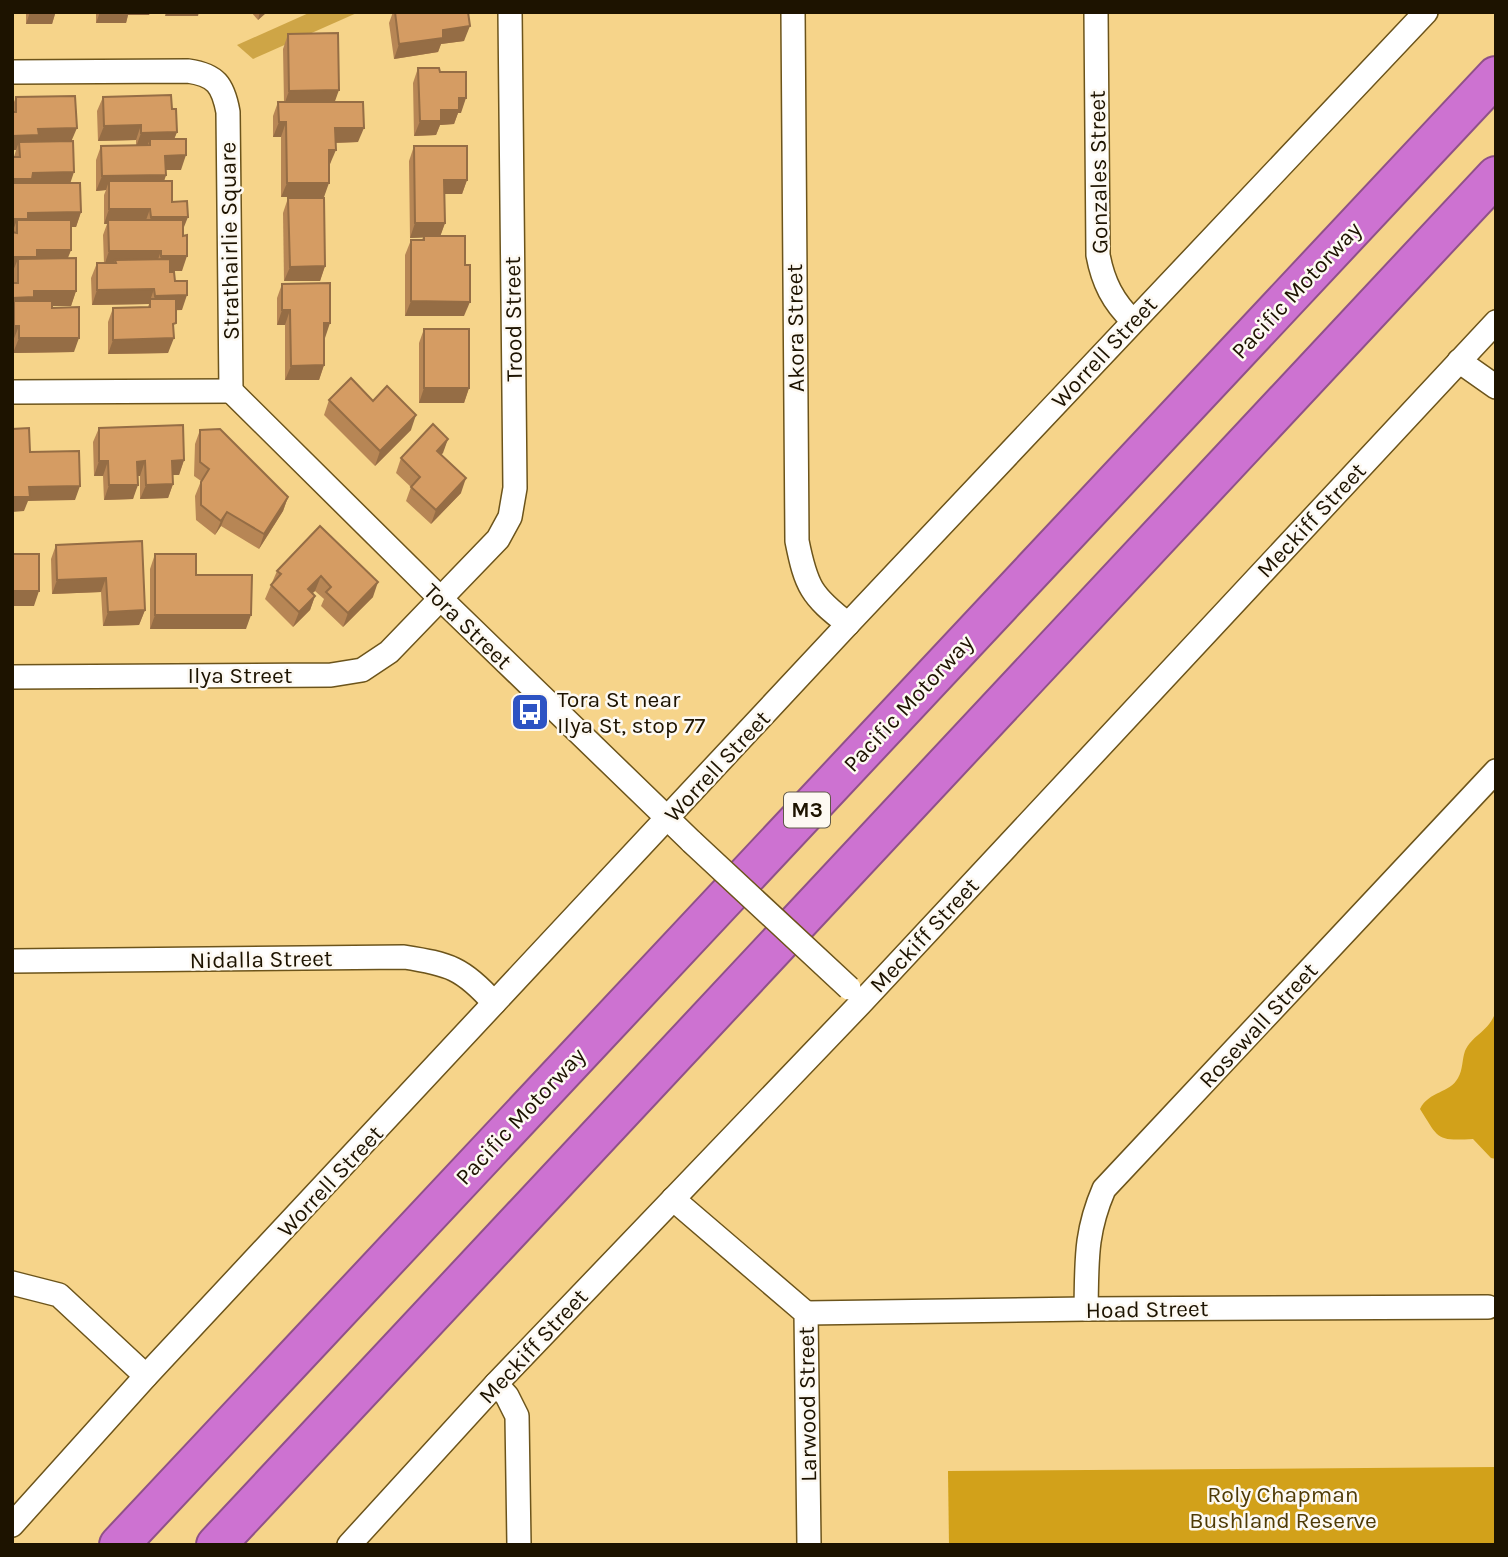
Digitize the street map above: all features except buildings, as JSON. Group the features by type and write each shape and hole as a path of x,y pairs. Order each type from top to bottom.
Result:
{"highway":[{"name":"Pacific Motorway","path":"119,1545 1496,76"},
{"path":"216,1545 1496,176"}],"street":[{"name":"Trood Street","path":"440,599 498,539 505,529 514,503 510,12"},
{"name":"Akora Street","path":"793,12 797,541 804,575 822,604 848,624"},
{"name":"Gonzales Street","path":"1096,12 1098,255 1108,290 1133,321"},
{"name":"Worrell Street","path":"12,1525 146,1376 848,624 1426,12"},
{"name":"Strathairlie Square","path":"12,72 188,71 206,75 221,88 228,112 231,391"},
{"name":"Meckiff Street","path":"349,1545 496,1384 673,1199 856,994 1496,322"},
{"path":"1460,360 1496,387"},
{"name":"Tora Street","path":"231,391 667,819 856,994"},
{"path":"12,392 231,391"},
{"name":"Ilya Street","path":"12,677 344,674 362,670 389,652 440,599"},
{"name":"Rosewall Street","path":"1086,1309 1087,1247 1093,1216 1104,1189 1496,771"},
{"name":"Nidalla Street","path":"12,961 404,957 444,964 468,977 494,1003"},
{"name":"Larwood Street","path":"673,1199 806,1313 809,1545"},
{"path":"12,1283 59,1295 146,1376"},
{"name":"Hoad Street","path":"806,1313 1488,1307"},
{"path":"496,1384 507,1396 517,1416 519,1545"}],"shaded area":[{"path":"311,12 359,12 253,59 237,45"}],"green space":[{"path":"1496,1011 1496,1159 1491,1158 1473,1139 1440,1136 1420,1109 1429,1099 1454,1083 1460,1075 1468,1046 1489,1024"},
{"name":"Roly Chapman Bushland Reserve","path":"1496,1467 1496,1545 949,1545 948,1471"}],"place":[{"name":"Tora St near Ilya St, stop 77","path":"530,712"}]}
